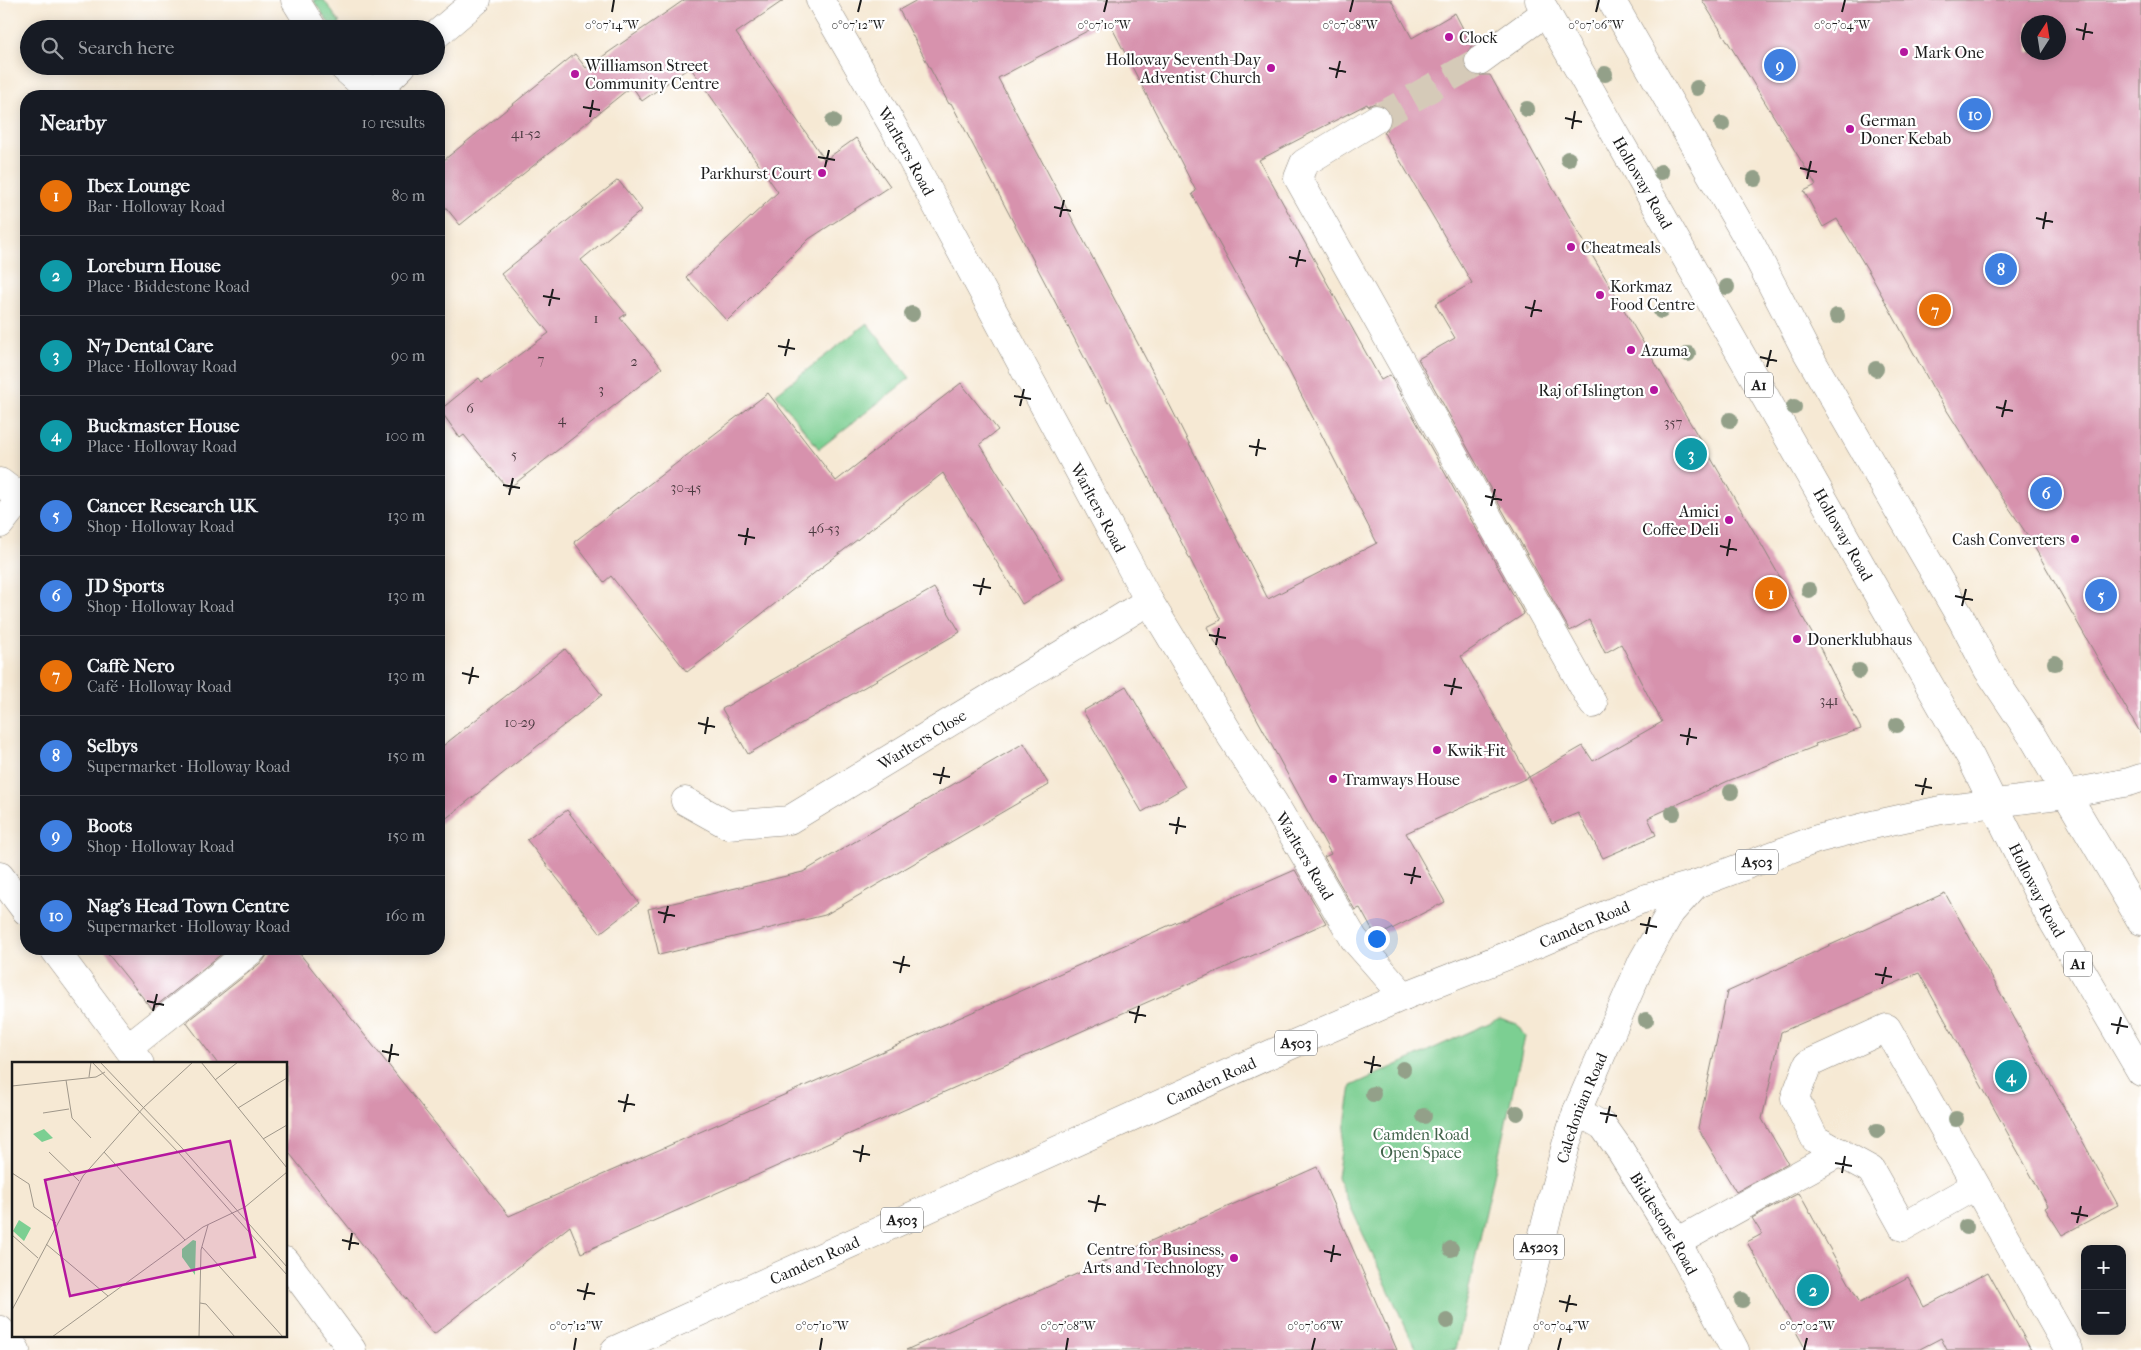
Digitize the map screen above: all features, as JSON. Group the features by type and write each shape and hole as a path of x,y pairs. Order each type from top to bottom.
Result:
{"main road":[{"path":"295,0 307,20"},
{"path":"445,28 477,0"},
{"name":"Warlters Road","path":"820,0 905,147 1149,601 1232,738 1274,803 1354,939 1404,996"},
{"path":"1611,0 1752,246 1805,349 1962,620 1988,670 2034,739 2141,921"},
{"path":"1479,60 1543,6"},
{"name":"Holloway Road","path":"1543,6 1971,758 2048,913 2141,1072"},
{"path":"351,75 367,90"},
{"path":"377,90 393,75"},
{"path":"1376,119 1304,162 1298,178 1593,704"},
{"path":"0,524 16,490"},
{"name":"Warlters Close","path":"684,801 728,825 789,820 1149,601"},
{"name":"A503","path":"1994,804 2066,794 2141,778"},
{"name":"Camden Road","path":"615,1350 1265,1057 1404,996 1640,900 1696,884 1817,839 1941,810 1994,804"},
{"path":"0,876 20,903"},
{"name":"Caledonian Road","path":"1512,1350 1566,1145 1577,1111 1642,962 1670,913 1696,884"},
{"path":"58,955 134,1056 245,955"},
{"path":"1975,1186 1903,1227 1871,1170 1816,1139 1795,1098 1808,1064 1887,1028 2069,1350"},
{"name":"Biddestone Road","path":"1577,1111 1603,1126 1620,1150 1676,1242 1734,1350"},
{"path":"1676,1242 1840,1152"},
{"path":"288,1264 352,1350"},
{"path":"0,1330 16,1350"}],"green space":[{"path":"313,0 324,0 338,20 327,20"},
{"path":"867,323 910,378 819,449 776,394"},
{"name":"Camden Road Open Space","path":"1500,1018 1517,1024 1525,1037 1455,1350 1416,1350 1337,1177 1351,1086"}],"building":[{"name":"Parkhurst Court","path":"684,0 784,0 736,33 825,160 856,138 890,186 809,239 727,321 686,277 778,192 690,67 642,101 632,86 460,225 445,206 445,159 575,54 586,68"},
{"path":"917,0 1391,0 1412,38 1455,13 1472,46 1465,55 1463,62 1466,70 1473,75 1490,75 1555,192 1818,644 1861,729 1815,744 1816,746 1728,781 1648,818 1656,835 1603,858 1578,813 1552,824 1529,777 1406,833 1445,902 1376,937 1360,908 1355,910 1324,857 1331,854 1207,627 1221,620 1110,402 1108,403 951,103 949,104 899,10","holes":["1108,20 1196,191 1192,194 1289,371 1377,543 1268,599 1156,378 998,78","1375,103 1384,106 1390,111 1392,118 1390,126 1384,133 1472,283 1435,304 1455,338 1418,359 1570,631 1589,620 1605,653 1621,644 1662,722 1593,761 1583,746 1529,777 1461,656 1524,614 1390,375 1381,380 1259,160 1367,104 1368,106"]},
{"path":"1702,0 2141,0 2141,734 2028,536 1934,390 1869,272 1837,219 1823,227 1804,191 1816,185"},
{"path":"618,180 642,210 581,260 626,314 620,318 662,368 508,489 464,435 460,438 445,417 445,406 479,378 482,382 549,333 501,274"},
{"path":"961,383 998,430 980,444 1063,579 1022,604 943,473 687,672 611,576 604,582 574,542 768,393 836,481"},
{"path":"934,588 960,632 748,754 722,709"},
{"path":"565,649 602,695 445,819 445,744"},
{"path":"1126,686 1185,787 1142,812 1083,711"},
{"path":"1024,743 1049,785 825,915 659,955 648,909 803,872"},
{"path":"567,810 639,903 600,933 527,840"},
{"path":"1295,870 1326,923 581,1253 570,1226 434,1334 288,1152 288,1062 216,1062 186,1022 263,961 267,955 301,955 509,1216"},
{"path":"1945,893 2118,1205 2062,1235 2045,1208 2048,1206 1919,973 1781,1032 1762,1119 1788,1163 1736,1192 1698,1128 1727,992"},
{"path":"109,955 220,955 152,1009"},
{"name":"Centre for Business, Arts and Technology","path":"1317,1167 1397,1350 906,1350"},
{"path":"1799,1193 1860,1303 1908,1277 1924,1307 1988,1272 2031,1350 1947,1350 1941,1338 1918,1350 1806,1350 1747,1242 1762,1234 1752,1218"}],"tunnel":[{"path":"1376,119 1479,61"}],"place":[{"name":"Clock","path":"1449,37"},
{"name":"Mark One","path":"1904,52"},
{"name":"Boots","path":"1780,65"},
{"name":"Holloway Seventh-Day Adventist Church","path":"1271,68"},
{"name":"Williamson Street Community Centre","path":"575,74"},
{"name":"Nag's Head Town Centre","path":"1975,114"},
{"name":"German Doner Kebab","path":"1850,129"},
{"name":"Parkhurst Court","path":"822,173"},
{"name":"Cheatmeals","path":"1571,247"},
{"name":"Selbys","path":"2001,269"},
{"name":"Korkmaz Food Centre","path":"1600,295"},
{"name":"Caffè Nero","path":"1935,310"},
{"name":"Azuma","path":"1631,350"},
{"name":"Raj of Islington","path":"1654,390"},
{"name":"N7 Dental Care","path":"1691,454"},
{"name":"JD Sports","path":"2046,493"},
{"name":"Amici Coffee Deli","path":"1729,520"},
{"name":"Cash Converters","path":"2075,539"},
{"name":"Ibex Lounge","path":"1771,593"},
{"name":"Cancer Research UK","path":"2101,595"},
{"name":"Donerklubhaus","path":"1797,639"},
{"name":"Kwik-Fit","path":"1437,750"},
{"name":"Tramways House","path":"1333,779"},
{"name":"Buckmaster House","path":"2011,1076"},
{"name":"Centre for Business, Arts and Technology","path":"1234,1258"},
{"name":"Loreburn House","path":"1813,1290"}]}
